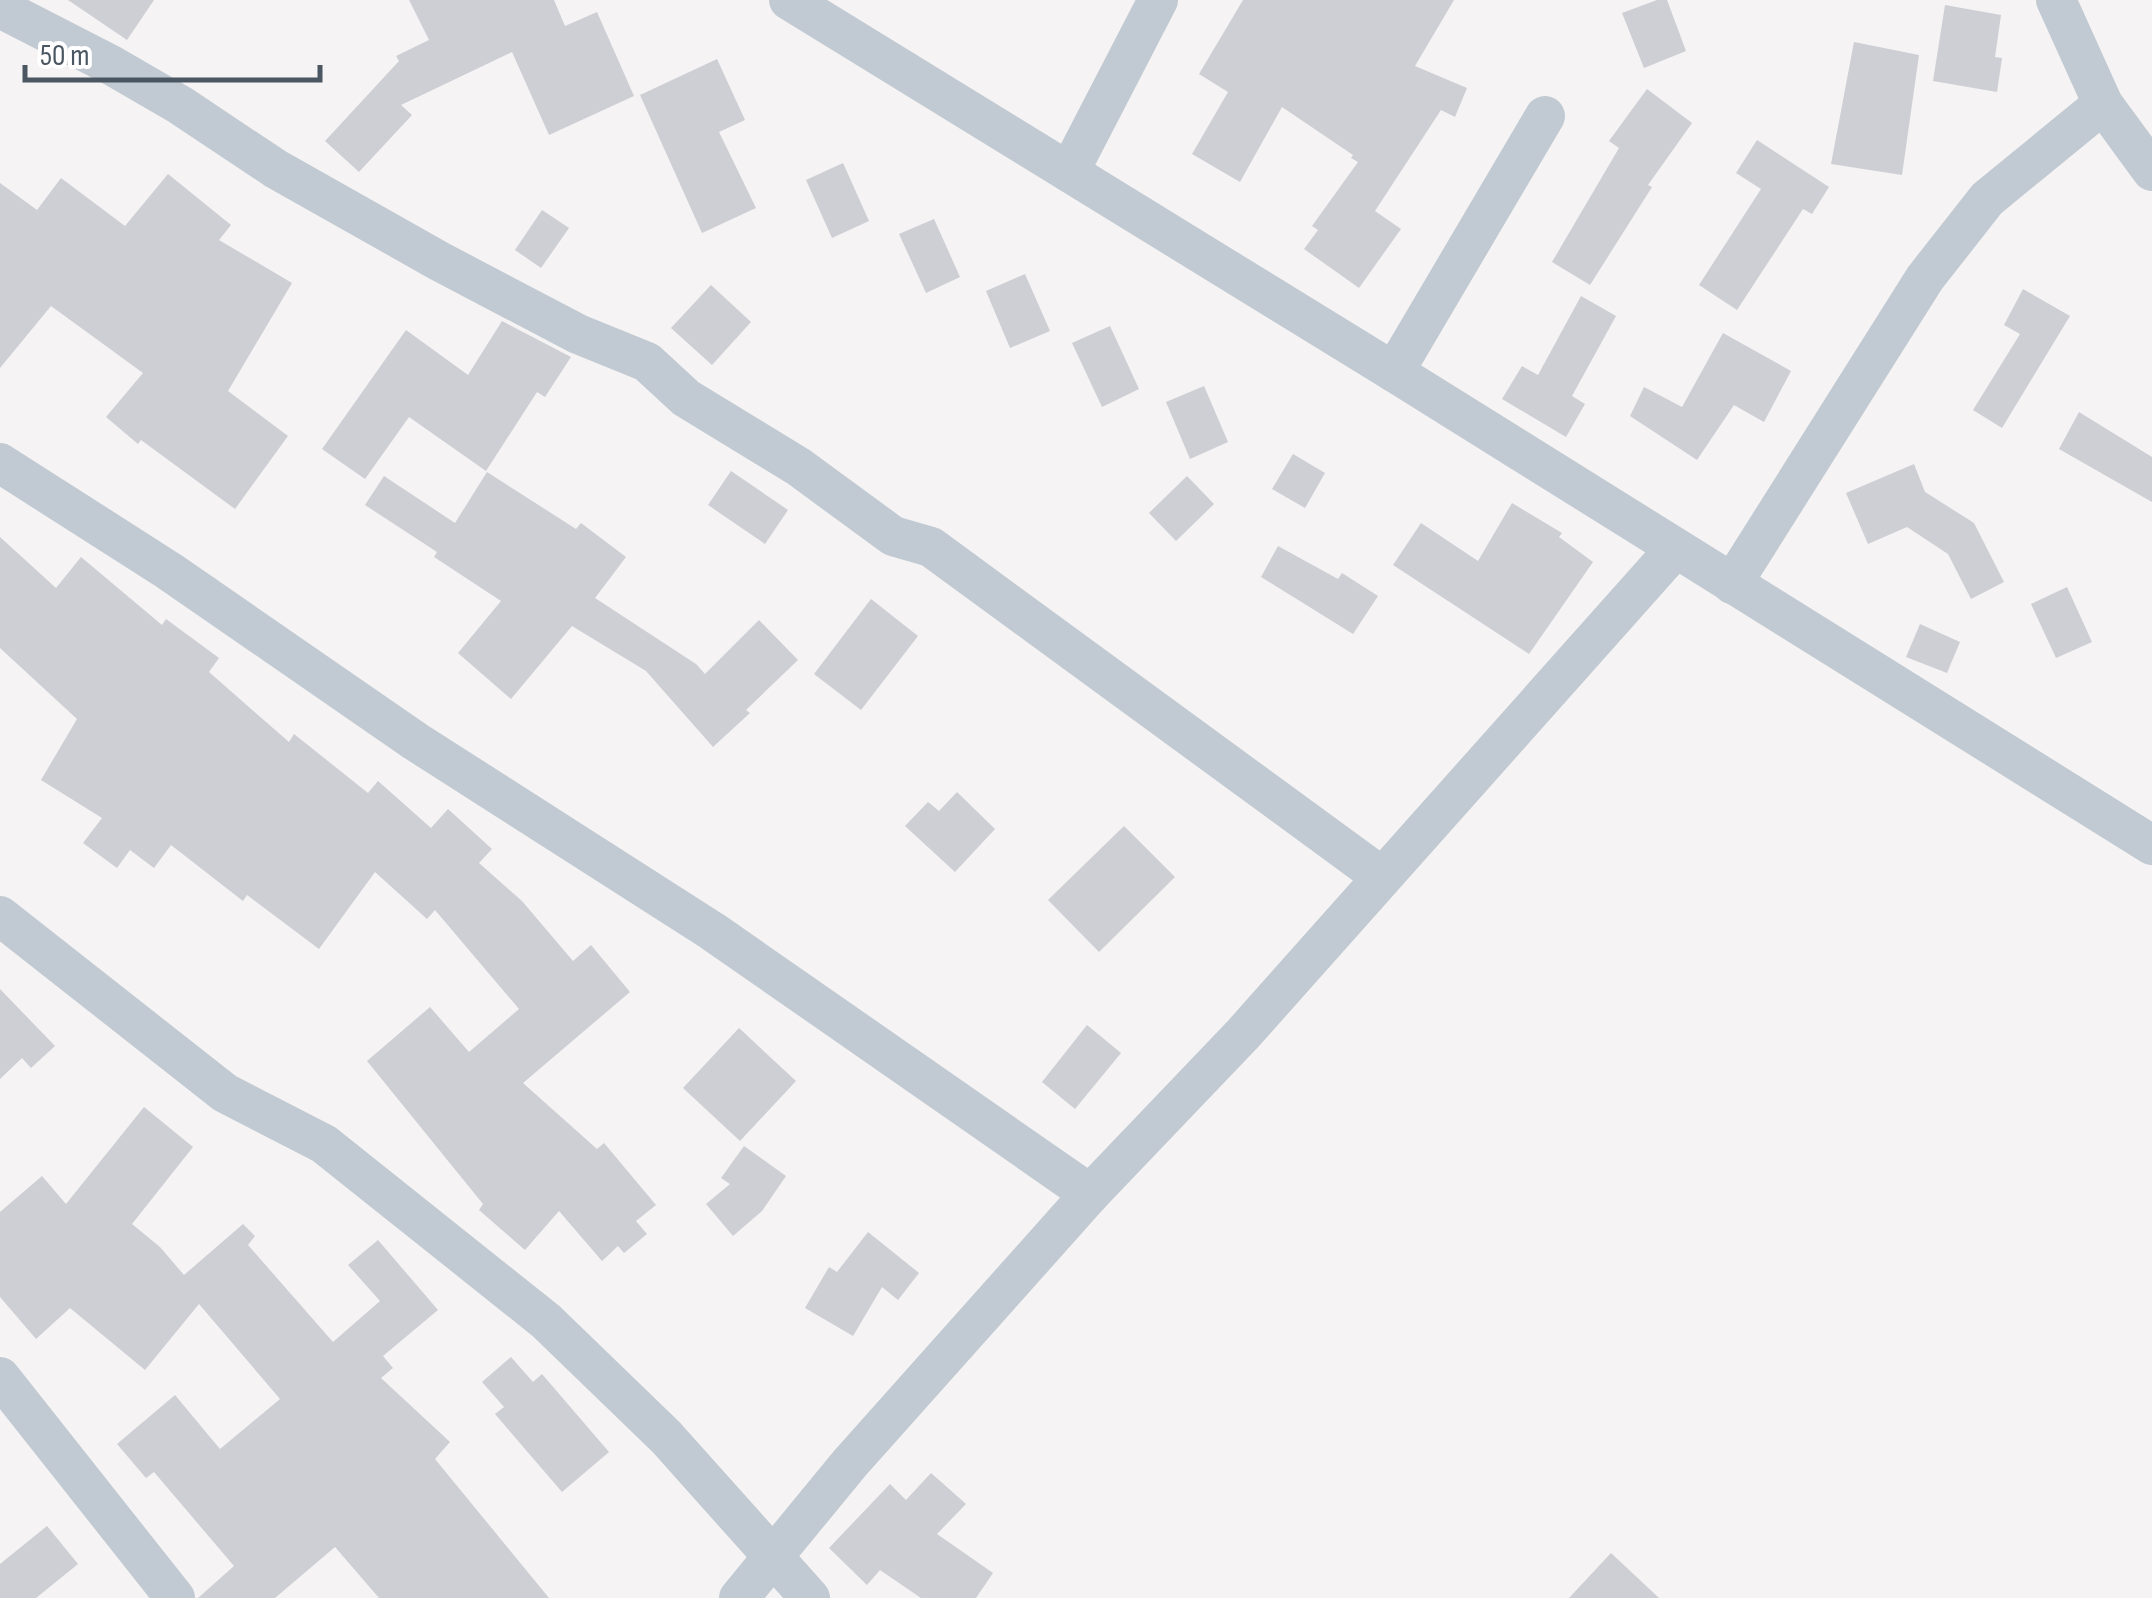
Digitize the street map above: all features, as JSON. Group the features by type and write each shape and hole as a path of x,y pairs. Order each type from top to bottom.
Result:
{"street":[{"path":"789,0 2152,845"},
{"path":"1069,172 1158,0"},
{"path":"2056,0 2102,104 2152,171"},
{"path":"0,8 128,75 276,169 394,236 578,334 647,362 686,398 799,468 892,536 931,548 1382,877"},
{"path":"1732,584 1925,278 1987,199 2102,104"},
{"path":"1394,372 1546,116"},
{"path":"0,463 168,571 416,741 712,931 1090,1194"},
{"path":"740,1598 771,1556 1090,1194 1243,1034 1674,550"},
{"path":"0,916 226,1093 324,1144 546,1320 666,1438 810,1598"},
{"path":"0,1377 175,1598"}],"building":[{"path":"68,0 154,0 127,40"},
{"path":"409,0 554,0 565,26 597,12 634,96 549,135 512,52 401,105 412,115 359,172 325,141 399,61 396,56 429,40"},
{"path":"1243,0 1454,0 1415,66 1467,88 1455,117 1441,110 1375,211 1401,229 1359,288 1304,249 1318,230 1312,226 1358,162 1351,158 1353,155 1282,107 1240,182 1192,154 1228,92 1199,74"},
{"path":"1667,0 1686,51 1644,68 1622,13"},
{"path":"1945,5 2001,15 1995,57 2002,58 1997,92 1933,81"},
{"path":"1854,42 1919,55 1902,175 1831,164"},
{"path":"717,59 745,120 719,132 756,208 702,233 640,95"},
{"path":"1647,89 1692,123 1648,185 1652,187 1590,285 1552,262 1619,148 1609,141"},
{"path":"1757,140 1829,187 1812,214 1803,209 1737,310 1699,285 1761,189 1736,173"},
{"path":"843,163 869,221 832,238 806,180"},
{"path":"168,174 231,225 219,240 292,283 228,391 288,436 235,509 141,440 138,444 106,417 143,373 51,306 0,368 0,183 37,210 61,178 125,226"},
{"path":"542,210 569,228 541,268 515,250"},
{"path":"934,219 960,277 926,293 899,234"},
{"path":"1025,274 1050,331 1010,348 986,291"},
{"path":"711,285 751,322 712,365 671,328"},
{"path":"2023,289 2070,316 2002,428 1973,410 2020,334 2004,325"},
{"path":"1581,296 1616,316 1572,396 1585,404 1566,437 1502,399 1522,366 1538,375"},
{"path":"502,321 571,357 545,397 537,392 486,471 409,417 365,479 322,449 406,330 468,375"},
{"path":"1110,326 1139,389 1102,407 1072,343"},
{"path":"1723,333 1791,371 1764,422 1734,405 1697,460 1630,416 1644,387 1682,407"},
{"path":"1204,386 1228,442 1190,459 1166,402"},
{"path":"2079,412 2152,457 2152,502 2059,449"},
{"path":"1293,454 1325,473 1305,508 1272,489"},
{"path":"1914,464 1925,492 1974,523 2004,582 1971,599 1948,554 1907,527 1868,544 1846,493"},
{"path":"731,471 788,510 765,544 708,505"},
{"path":"487,472 576,529 581,523 626,557 595,598 696,664 705,674 759,620 798,660 713,747 646,671 572,626 511,699 458,653 501,601 434,557 437,552 365,505 384,476 455,523"},
{"path":"1187,476 1214,504 1176,541 1149,513"},
{"path":"1512,503 1562,533 1559,537 1593,562 1529,654 1393,565 1421,523 1478,561"},
{"path":"0,537 56,588 81,557 162,625 166,619 219,658 209,672 289,742 294,734 368,793 378,781 431,828 448,809 492,849 479,863 522,901 573,961 591,945 630,992 523,1083 597,1149 604,1143 656,1205 636,1221 647,1234 624,1253 618,1246 602,1261 559,1211 525,1250 479,1210 483,1204 367,1061 430,1007 469,1052 519,1009 435,910 427,919 375,872 319,949 247,895 243,901 171,845 154,868 130,850 117,868 83,843 102,818 41,780 77,719 0,648"},
{"path":"1278,546 1338,579 1342,573 1378,596 1353,634 1261,577"},
{"path":"2067,587 2092,642 2056,658 2031,604"},
{"path":"871,599 918,636 861,710 814,674"},
{"path":"1920,624 1960,642 1947,673 1906,657"},
{"path":"957,792 995,829 955,872 905,826 928,802 939,811"},
{"path":"1124,826 1175,877 1099,952 1048,900"},
{"path":"0,989 55,1046 31,1068 22,1058 0,1079"},
{"path":"1087,1025 1121,1053 1075,1109 1042,1082"},
{"path":"739,1028 796,1081 740,1141 683,1088"},
{"path":"144,1107 193,1147 132,1224 160,1247 184,1275 243,1224 255,1236 248,1245 333,1342 380,1301 348,1265 378,1240 438,1310 383,1356 393,1368 381,1378 450,1442 435,1459 549,1598 379,1598 335,1547 275,1598 198,1598 234,1566 154,1472 146,1478 117,1444 175,1395 220,1449 280,1399 199,1304 145,1370 70,1308 36,1339 0,1297 0,1212 42,1176 66,1204"},
{"path":"744,1146 786,1176 762,1211 733,1236 706,1204 730,1184 721,1178"},
{"path":"868,1232 919,1273 898,1300 882,1287 853,1336 805,1308 829,1267 837,1272"},
{"path":"511,1357 533,1382 542,1374 609,1452 562,1492 495,1414 504,1407 482,1382"},
{"path":"931,1473 966,1504 937,1534 993,1573 976,1598 921,1598 880,1570 867,1585 829,1548 890,1484 906,1500"},
{"path":"47,1526 78,1564 36,1598 0,1598 0,1564"},
{"path":"1611,1553 1659,1598 1569,1598"}]}
